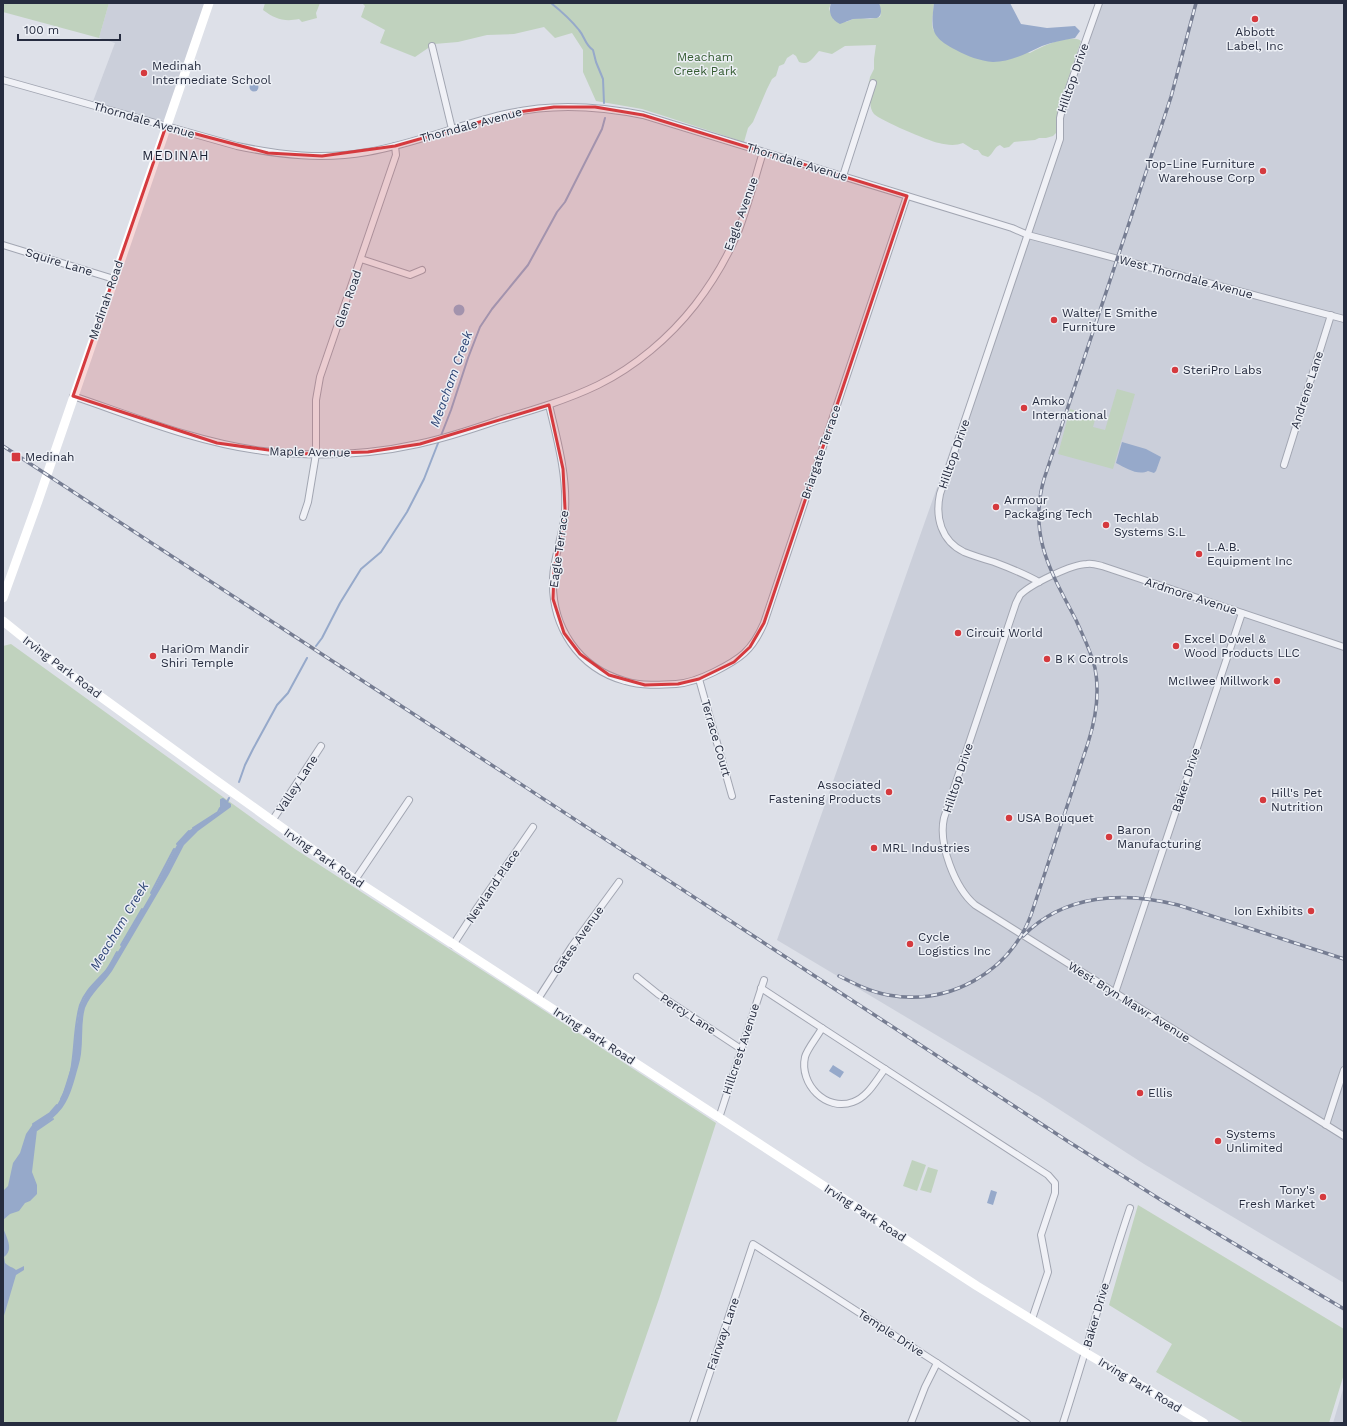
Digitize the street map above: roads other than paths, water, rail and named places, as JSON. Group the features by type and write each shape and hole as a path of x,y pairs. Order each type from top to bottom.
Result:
{"main road":[{"name":"Medinah Road","path":"3,598 209,3"},
{"name":"Irving Park Road","path":"3,621 60,667 272,822 453,945 977,1286 1204,1423"}],"street":[{"name":"Hilltop Drive","path":"944,842 942,830 944,818 1016,603 1020,595 1039,582 1022,573 964,552 955,546 944,533 938,516 938,506 943,486 1060,139 1060,118 1063,105 1099,3"},
{"path":"432,46 452,129"},
{"name":"Thorndale Avenue","path":"3,80 237,146 268,153 294,155 322,156 351,154 395,146 511,113 538,108 574,106 595,107 643,115 1012,228 1028,235"},
{"path":"842,176 873,83"},
{"name":"Glen Road","path":"303,517 308,502 316,454 316,400 320,377 396,155 395,146"},
{"name":"Eagle Avenue","path":"549,405 600,384 624,370 668,335 694,306 710,285 730,250 738,231 763,152"},
{"name":"Briargate Terrace","path":"559,621 564,633 580,654 595,667 609,675 625,681 645,685 678,684 699,680 734,662 750,646 762,628 908,196"},
{"name":"West Thorndale Avenue","path":"1028,235 1344,319"},
{"name":"Squire Lane","path":"3,245 114,279"},
{"path":"361,259 410,275 422,270"},
{"name":"Andrene Lane","path":"1284,465 1331,315"},
{"name":"Maple Avenue","path":"73,396 217,443 263,451 316,454 368,452 398,448 449,436 549,405"},
{"name":"Eagle Terrace","path":"549,405 562,461 565,491 563,529 553,578 553,599 559,621"},
{"name":"Ardmore Avenue","path":"1039,582 1070,567 1088,563 1102,566 1344,647"},
{"name":"Baker Drive","path":"1115,993 1242,613"},
{"name":"Terrace Court","path":"699,680 732,796"},
{"name":"Valley Lane","path":"272,822 321,746"},
{"path":"356,880 408,800"},
{"name":"Newland Place","path":"453,945 533,827"},
{"name":"West Bryn Mawr Avenue","path":"944,842 958,886 968,900 975,906 1344,1136"},
{"name":"Gates Avenue","path":"538,1000 572,946 619,882"},
{"name":"Percy Lane","path":"637,977 658,994 741,1049"},
{"name":"Hillcrest Avenue","path":"719,1118 764,980"},
{"path":"761,988 1048,1175 1055,1183 1055,1193 1041,1235 1048,1272 1032,1319"},
{"path":"822,1028 805,1056 804,1071 810,1086 822,1098 838,1104 854,1102 867,1093 885,1069"},
{"path":"1326,1125 1344,1070"},
{"name":"Baker Drive","path":"1063,1423 1086,1353 1108,1273 1130,1208"},
{"name":"Temple Drive","path":"753,1244 1027,1423"},
{"name":"Fairway Lane","path":"693,1423 753,1244"},
{"path":"911,1423 925,1387 937,1363"}],"water":[{"path":"831,3 879,3 881,13 877,18 853,19 840,24 832,18 830,10"},
{"path":"934,3 1010,3 1021,24 1047,28 1075,26 1080,31 1075,38 1042,46 1012,59 1000,62 983,61 956,50 941,41 934,31 933,26"},
{"path":"252,83 256,83 258,87 256,91 252,91 250,89 250,85"},
{"path":"457,305 461,305 463,306 463,314 457,315 454,312 454,308"},
{"path":"1122,442 1146,449 1161,457 1156,471 1154,473 1148,471 1140,473 1116,463"},
{"path":"223,799 231,804 231,807 198,831 184,845 169,874 112,971 94,993 85,1008 81,1057 69,1096 62,1108 52,1119 37,1130 32,1172 37,1185 37,1194 30,1201 25,1203 19,1211 10,1214 3,1220 3,1191 8,1186 13,1163 20,1153 26,1134 33,1124 50,1113 62,1096 73,1061 80,1006 88,990 112,962 154,889 179,841 190,830 219,812 220,800"},
{"path":"833,1065 844,1072 840,1078 829,1071"},
{"path":"991,1190 997,1192 993,1205 987,1203"},
{"path":"3,1228 9,1244 9,1251 4,1257 5,1263 16,1270 24,1266 24,1270 16,1275 3,1319"}],"waterway":[{"name":"Meacham Creek","path":"551,3 576,26 588,46 593,50 603,79 604,103"},
{"name":"Meacham Creek","path":"316,646 361,569 381,552 407,512 424,479 451,410 480,327 492,309 528,265 557,212 565,202 602,129 605,118"},
{"name":"Meacham Creek","path":"239,782 245,765 277,705 288,693 307,658"},
{"name":"Meacham Creek","path":"221,800 223,799 227,802 229,798"},
{"name":"Meacham Creek","path":"193,828 218,812 220,808"},
{"name":"Meacham Creek","path":"177,844 189,831"},
{"name":"Meacham Creek","path":"151,893 174,849"},
{"name":"Meacham Creek","path":"121,945 142,909"},
{"name":"Meacham Creek","path":"61,1099 70,1076 77,1017 80,1005 93,984 106,971 117,952"},
{"name":"Meacham Creek","path":"53,1119 37,1130 33,1124 50,1113 57,1105"}],"railway":[{"path":"839,976 869,990 888,995 910,997 933,995 954,990 974,981 992,969 1008,954 1021,936 1031,915 1088,743 1095,715 1097,697 1095,668 1087,644 1058,586 1045,553 1039,518 1040,499 1044,479 1171,97 1196,3"},
{"path":"3,446 1069,1142 1161,1200 1344,1309"},
{"path":"1023,936 1039,922 1057,911 1076,904 1116,898 1137,898 1178,905 1344,959"}],"place":[{"name":"Abbott Label, Inc","path":"1255,19"},
{"name":"Medinah Intermediate School","path":"144,73"},
{"name":"Top-Line Furniture Warehouse Corp","path":"1263,171"},
{"name":"Walter E Smithe Furniture","path":"1054,320"},
{"name":"SteriPro Labs","path":"1175,370"},
{"name":"Amko International","path":"1024,408"},
{"name":"Medinah","path":"16,457"},
{"name":"Armour Packaging Tech","path":"996,507"},
{"name":"Techlab Systems S.L","path":"1106,525"},
{"name":"L.A.B. Equipment Inc","path":"1199,554"},
{"name":"Circuit World","path":"958,633"},
{"name":"Excel Dowel & Wood Products LLC","path":"1176,646"},
{"name":"HariOm Mandir Shiri Temple","path":"153,656"},
{"name":"B K Controls","path":"1047,659"},
{"name":"McIlwee Millwork","path":"1277,681"},
{"name":"Associated Fastening Products","path":"889,792"},
{"name":"Hill's Pet Nutrition","path":"1263,800"},
{"name":"USA Bouquet","path":"1009,818"},
{"name":"Baron Manufacturing","path":"1109,837"},
{"name":"MRL Industries","path":"874,848"},
{"name":"Ion Exhibits","path":"1311,911"},
{"name":"Cycle Logistics Inc","path":"910,944"},
{"name":"Ellis","path":"1140,1093"},
{"name":"Systems Unlimited","path":"1218,1141"},
{"name":"Tony's Fresh Market","path":"1323,1197"}],"district":[{"name":"MEDINAH","path":"176,155"}],"park label":[{"name":"Meacham Creek Park","path":"705,64"}]}
